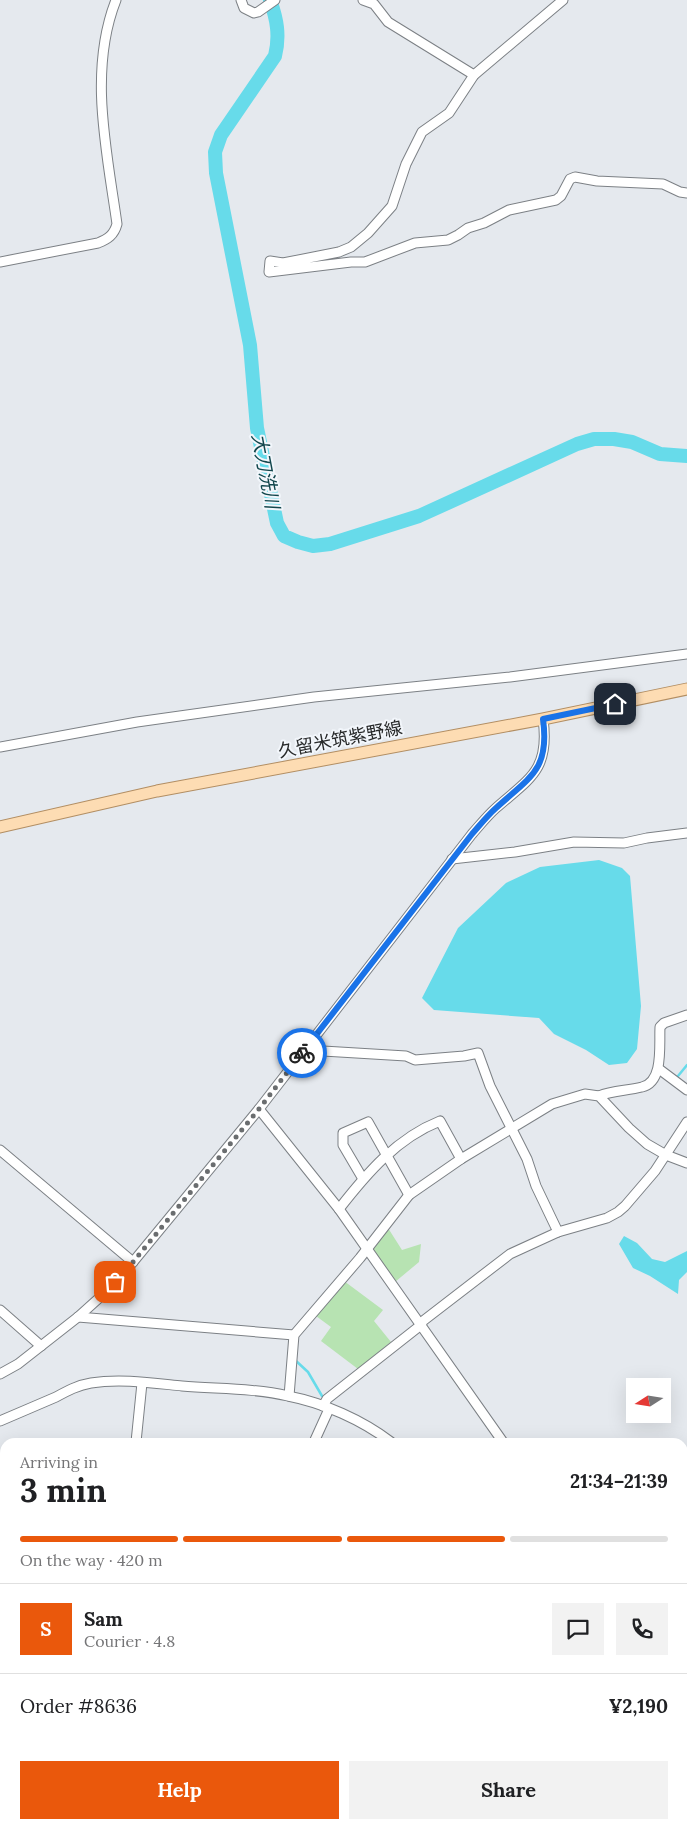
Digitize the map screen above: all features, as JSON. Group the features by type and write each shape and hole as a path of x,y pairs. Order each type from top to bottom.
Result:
{"main road":[{"name":"久留米筑紫野線","path":"0,827 157,792 543,719 687,689"}],"street":[{"path":"0,262 98,243 111,236 115,230 117,224 102,117 101,76 105,38 116,0"},
{"path":"241,0 247,11 254,13 275,0"},
{"path":"363,0 374,4 388,22 474,76"},
{"path":"563,0 474,76 450,112 422,132 406,164 392,206 368,233 340,252 282,263 270,261 269,272 350,262 365,262 416,243 448,240 500,213 556,200 561,196 570,179 575,177 596,181 663,184 680,192 687,193"},
{"path":"0,747 137,722 314,697 510,676 687,654"},
{"path":"0,1374 18,1364 78,1317 108,1290 133,1262 259,1109 452,859 494,810 535,773 544,755 545,736 543,719"},
{"path":"452,859 515,852 574,842 624,843 687,833"},
{"path":"289,1396 294,1335 410,1195 461,1159 552,1104 585,1094 599,1096 610,1091 644,1087 650,1083 659,1069 660,1027 664,1023 687,1015"},
{"path":"306,1047 323,1051 406,1056 416,1060 478,1053 490,1086 527,1159 536,1186 558,1232"},
{"path":"659,1069 687,1090"},
{"path":"599,1096 647,1144 666,1155 687,1163"},
{"path":"259,1109 339,1209 500,1438"},
{"path":"339,1209 386,1154 425,1126 440,1121 461,1159"},
{"path":"363,1179 343,1145 343,1133 368,1122 410,1195"},
{"path":"315,1438 327,1399 421,1325 423,1321 510,1254 558,1232 607,1218 618,1212 684,1135 687,1122"},
{"path":"0,1150 133,1262"},
{"path":"0,1310 41,1346"},
{"path":"78,1317 294,1335"},
{"path":"0,1421 71,1389 89,1384 101,1382 142,1382 265,1392 289,1396 326,1407 385,1438"},
{"path":"136,1438 142,1382"}],"green space":[{"path":"388,1228 402,1250 421,1244 419,1262 395,1282 371,1249"},
{"path":"344,1281 383,1310 374,1321 391,1342 358,1369 321,1341 331,1327 316,1316"}],"water":[{"path":"599,860 622,868 630,876 641,1006 637,1049 627,1063 609,1065 586,1050 554,1034 539,1018 434,1010 422,998 458,928 506,883 540,867"},
{"path":"624,1236 637,1243 652,1259 665,1262 687,1251 687,1272 679,1280 678,1294 650,1276 633,1268 619,1244"}],"waterway":[{"name":"大刀洗川","path":"270,0 277,28 275,56 221,135 215,152 216,173 250,345 257,428 277,523 284,536 313,546 330,544 419,516 577,444 594,439 614,439 632,442 660,454 687,456"},
{"path":"678,1076 687,1065"},
{"path":"295,1360 308,1372 322,1396"}],"way so far":[{"path":"115,1282 259,1109 302,1053"}],"route":[{"path":"302,1053 472,834 494,810 535,773 544,755 545,736 543,719 615,704"}]}
